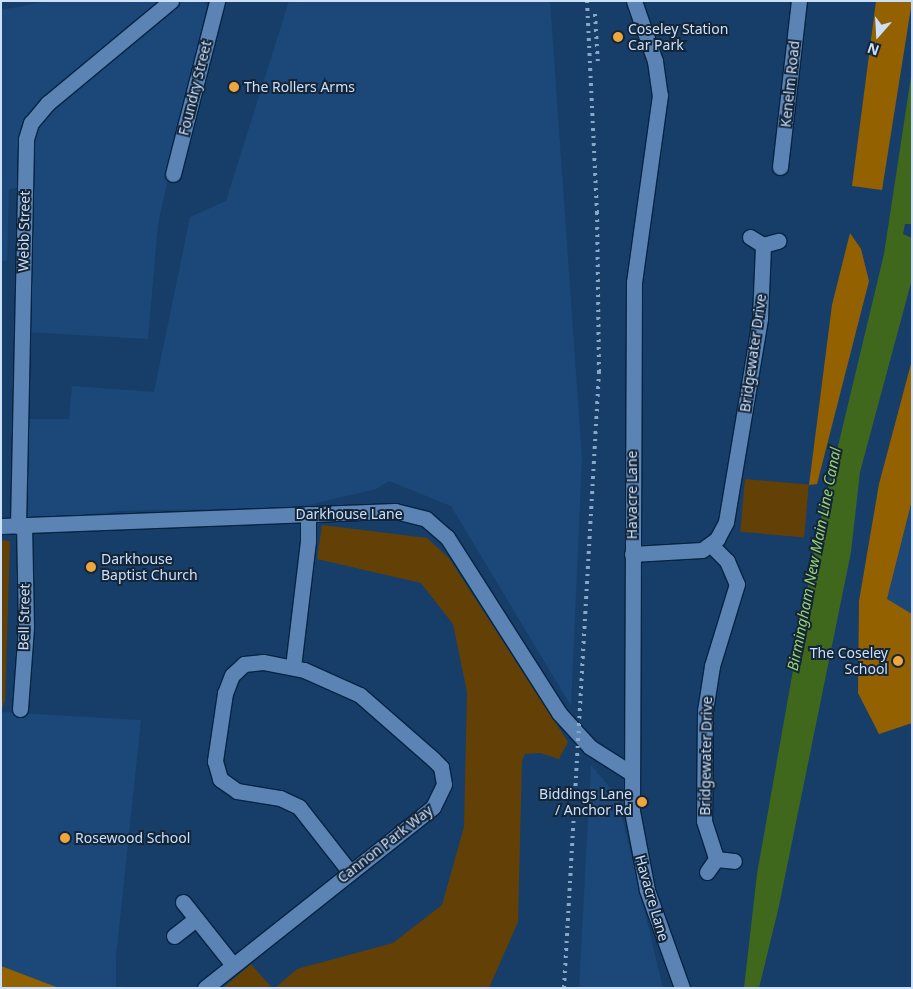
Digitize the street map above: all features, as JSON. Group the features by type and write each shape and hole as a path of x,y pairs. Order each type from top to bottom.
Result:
{"street":[{"name":"Webb Street","path":"21,525 26,139 31,123 48,103 171,1"},
{"name":"Foundry Street","path":"173,174 217,1"},
{"name":"Havacre Lane","path":"634,1 655,61 660,95 658,134 635,256 631,773 635,830 647,890 682,988"},
{"name":"Kenelm Road","path":"780,167 799,1"},
{"name":"Bridgewater Drive","path":"716,859 704,821 705,711 712,666 737,584 727,561 711,545 722,532 729,511 770,243 750,236"},
{"name":"Darkhouse Lane","path":"1,526 395,511 438,526 544,694 590,747 631,773"},
{"path":"293,667 308,541 308,514"},
{"name":"Bell Street","path":"20,709 26,627 21,525"},
{"path":"632,554 692,553 711,545"},
{"name":"Cannon Park Way","path":"205,988 433,807 443,792 444,776 433,759 379,708 341,684 293,667 254,662 232,675 225,693 216,769 220,779 237,791 280,798 299,807 350,872"},
{"path":"707,872 716,859 734,861"},
{"path":"183,902 233,965"},
{"path":"174,936 196,919"}],"shaded area":[{"path":"48,1 204,1 207,6 158,224 148,339 26,332 33,186 9,189 7,261 1,261 1,10"},
{"path":"289,1 550,1 582,458 571,706 451,506 389,481 376,489 300,507 119,511 22,522 22,419 69,419 72,386 154,392 190,217 226,201"},
{"path":"876,1 912,1 882,190 852,186"},
{"path":"850,233 861,249 869,281 817,484 809,485 832,305"},
{"path":"912,360 912,500 887,599 912,614 912,723 879,734 858,693 859,601 879,484"},
{"path":"745,479 809,485 804,537 740,532"},
{"name":"The Coseley School","path":"912,500 912,723 879,734 887,599"},
{"path":"322,525 427,538 449,558 568,742 559,759 540,753 525,754 522,761 518,922 489,988 275,988 297,969 393,943 442,905 464,827 467,692 453,624 421,583 317,559"},
{"path":"1,540 10,541 5,700 1,712"},
{"name":"Rosewood School","path":"1,712 141,720 116,957 116,988 1,988"},
{"path":"591,765 617,796 663,988 579,988"},
{"path":"251,964 272,988 223,988"},
{"path":"1,966 59,988 1,988"}],"water":[{"name":"Birmingham New Main Line Canal","path":"912,70 912,224 905,224 903,234 912,238 912,279 860,472 851,552 779,906 759,988 744,988 757,874 817,534 884,254"}],"railway":[{"path":"564,988 599,372 597,213 587,1"},
{"path":"595,14 598,64"}],"place":[{"name":"Coseley Station Car Park","path":"618,37"},
{"name":"The Rollers Arms","path":"234,87"},
{"name":"Darkhouse Baptist Church","path":"91,567"},
{"name":"The Coseley School","path":"898,661"},
{"name":"Biddings Lane / Anchor Rd","path":"642,802"},
{"name":"Rosewood School","path":"65,838"}]}
